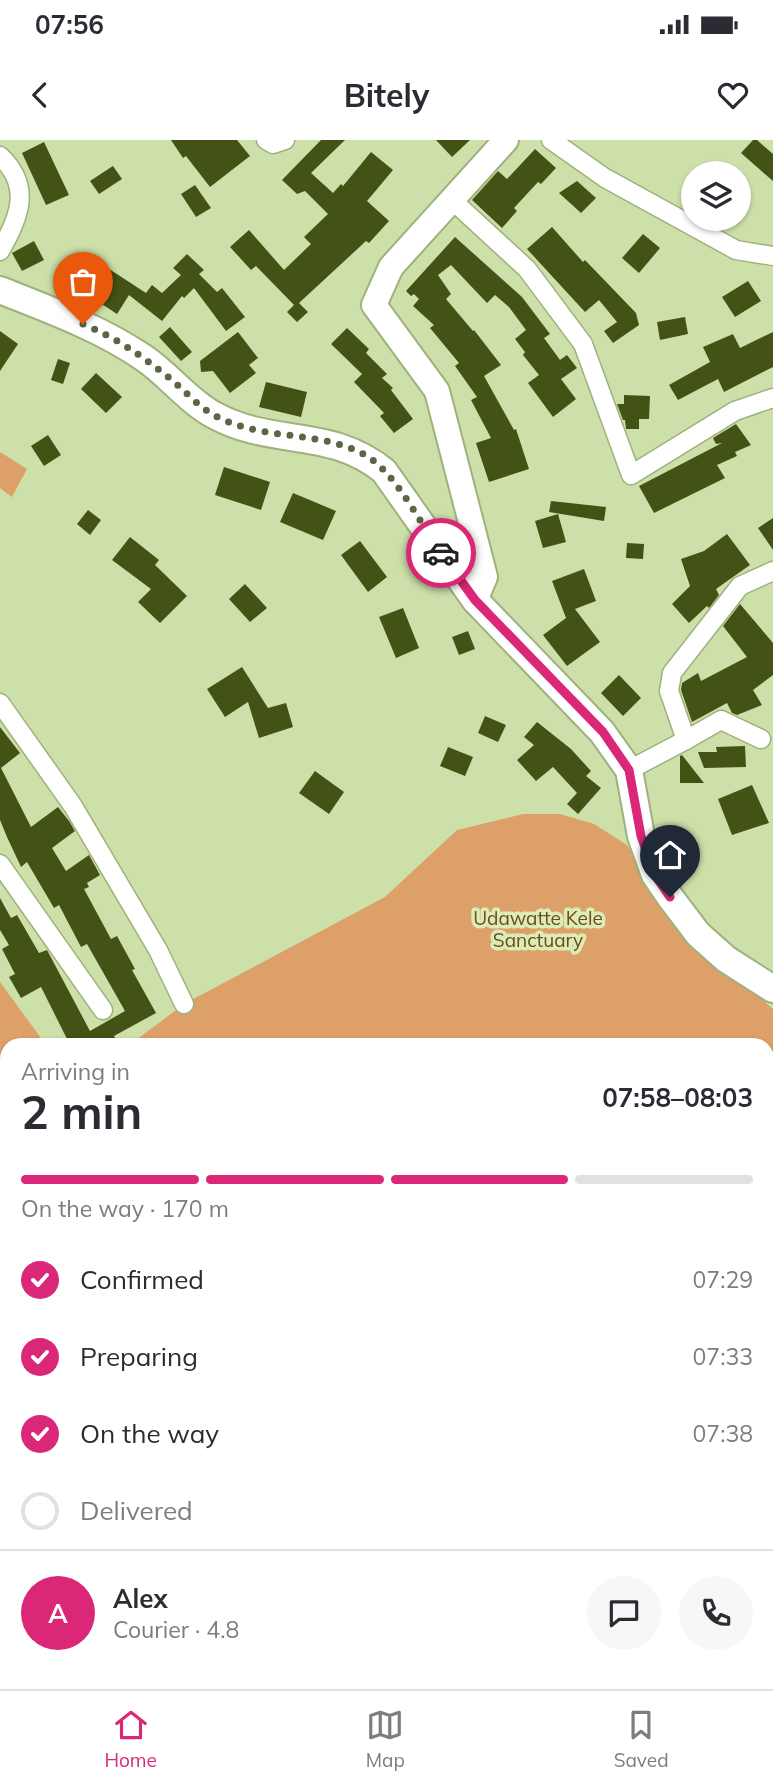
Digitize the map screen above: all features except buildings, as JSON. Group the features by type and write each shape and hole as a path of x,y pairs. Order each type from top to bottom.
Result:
{"main road":[{"path":"0,290 104,333 147,360 212,414 242,428 267,434 335,443 367,456 384,471 475,600 603,732 629,770 641,836 655,875 698,934 726,959 773,989"}],"street":[{"path":"266,140 273,144 285,140"},
{"path":"475,600 485,577 437,391 374,305 391,267 506,140"},
{"path":"551,140 606,178 736,250 773,256"},
{"path":"0,156 14,169 20,205 12,230 0,251"},
{"path":"452,200 527,269 583,344 631,475 735,411 773,398"},
{"path":"686,740 669,691 672,673 740,586 773,571"},
{"path":"0,703 74,806 158,950 184,1004"},
{"path":"629,770 721,720 761,739"},
{"path":"0,864 103,1010"}],"green space":[{"path":"0,452 27,469 12,497 0,488"},
{"name":"Udawatte Kele Sanctuary","path":"523,814 560,814 594,824 627,845 651,881 711,955 773,1009 773,1038 139,1038 184,1004 385,897 457,830"},
{"name":"Udawatte Kele Sanctuary","path":"0,982 41,1038 0,1038"}],"way so far":[{"path":"83,324 104,333 147,360 212,414 242,428 335,443 367,456 384,471 441,553"}],"route":[{"path":"441,553 475,600 603,732 629,770 641,836 655,875 670,897"}]}
